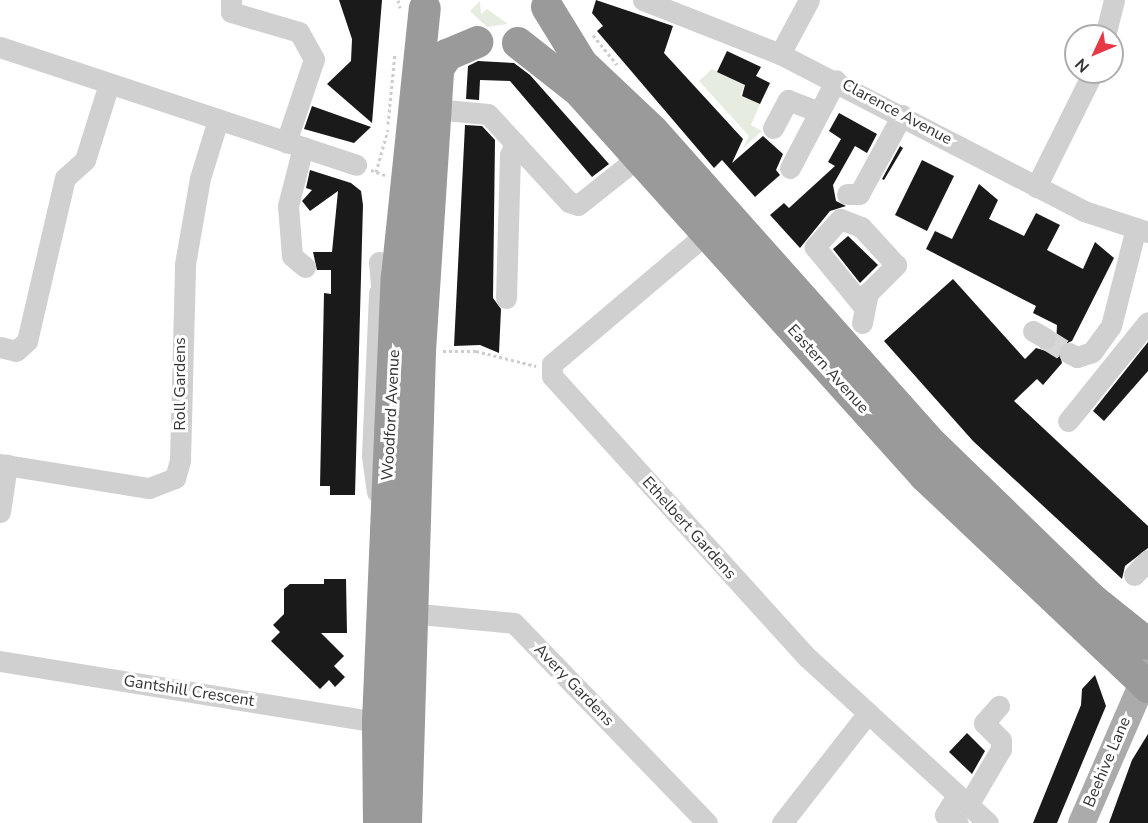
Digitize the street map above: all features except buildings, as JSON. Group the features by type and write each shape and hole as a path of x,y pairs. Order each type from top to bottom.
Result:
{"highway":[{"path":"423,4 442,28 477,42 518,43 536,27 547,4"},
{"name":"Woodford Avenue","path":"379,823 378,722 386,540 386,275 390,177 423,4"},
{"name":"Eastern Avenue","path":"547,4 582,64 652,130 933,445 1092,600 1148,644"},
{"name":"Woodford Avenue","path":"406,823 410,613 420,351 434,109 441,62 477,42"},
{"name":"Eastern Avenue","path":"518,43 579,91 636,159 707,233 925,476 1146,679"},
{"path":"1092,600 1097,614 1132,649 1146,679"}],"main road":[{"name":"Beehive Lane","path":"1081,823 1146,679"}],"street":[{"name":"Clarence Avenue","path":"643,0 780,54 836,80 1093,215 1142,230"},
{"path":"780,54 809,0"},
{"path":"1109,24 1114,0"},
{"path":"231,6 299,32 314,59 295,145 288,206 292,256 305,267"},
{"path":"0,47 356,165"},
{"path":"790,168 836,80"},
{"path":"0,347 16,351 27,341 65,177 85,160 110,84"},
{"path":"1036,187 1088,84"},
{"path":"773,128 789,100 819,112"},
{"path":"434,109 488,114 569,202 578,205 636,159"},
{"path":"848,194 859,194 902,115"},
{"name":"Roll Gardens","path":"0,512 4,464 149,489 175,478 180,460 185,264 200,178 218,120"},
{"path":"506,298 510,155 515,143"},
{"path":"1069,353 1077,357 1092,352 1111,326 1142,230"},
{"path":"550,370 707,233"},
{"path":"1068,421 1148,322"},
{"name":"Ethelbert Gardens","path":"550,370 800,650 868,713 961,808 988,823"},
{"name":"Avery Gardens","path":"410,613 514,623 707,823"},
{"name":"Gantshill Crescent","path":"0,661 378,722"},
{"path":"961,808 1001,749 1001,740 984,723 999,706"},
{"path":"782,823 868,713"}],"path":[{"path":"356,165 390,177 389,127 394,62"},
{"path":"389,127 394,129"},
{"path":"420,351 476,351 550,370"}],"shaded area":[{"path":"480,1 481,14 487,9 508,24 487,27 470,11"},
{"path":"712,69 745,85 740,95 760,104 751,125 762,131 743,148 749,136 699,81"}],"tunnel":[{"path":"1045,338 1069,353"}]}
